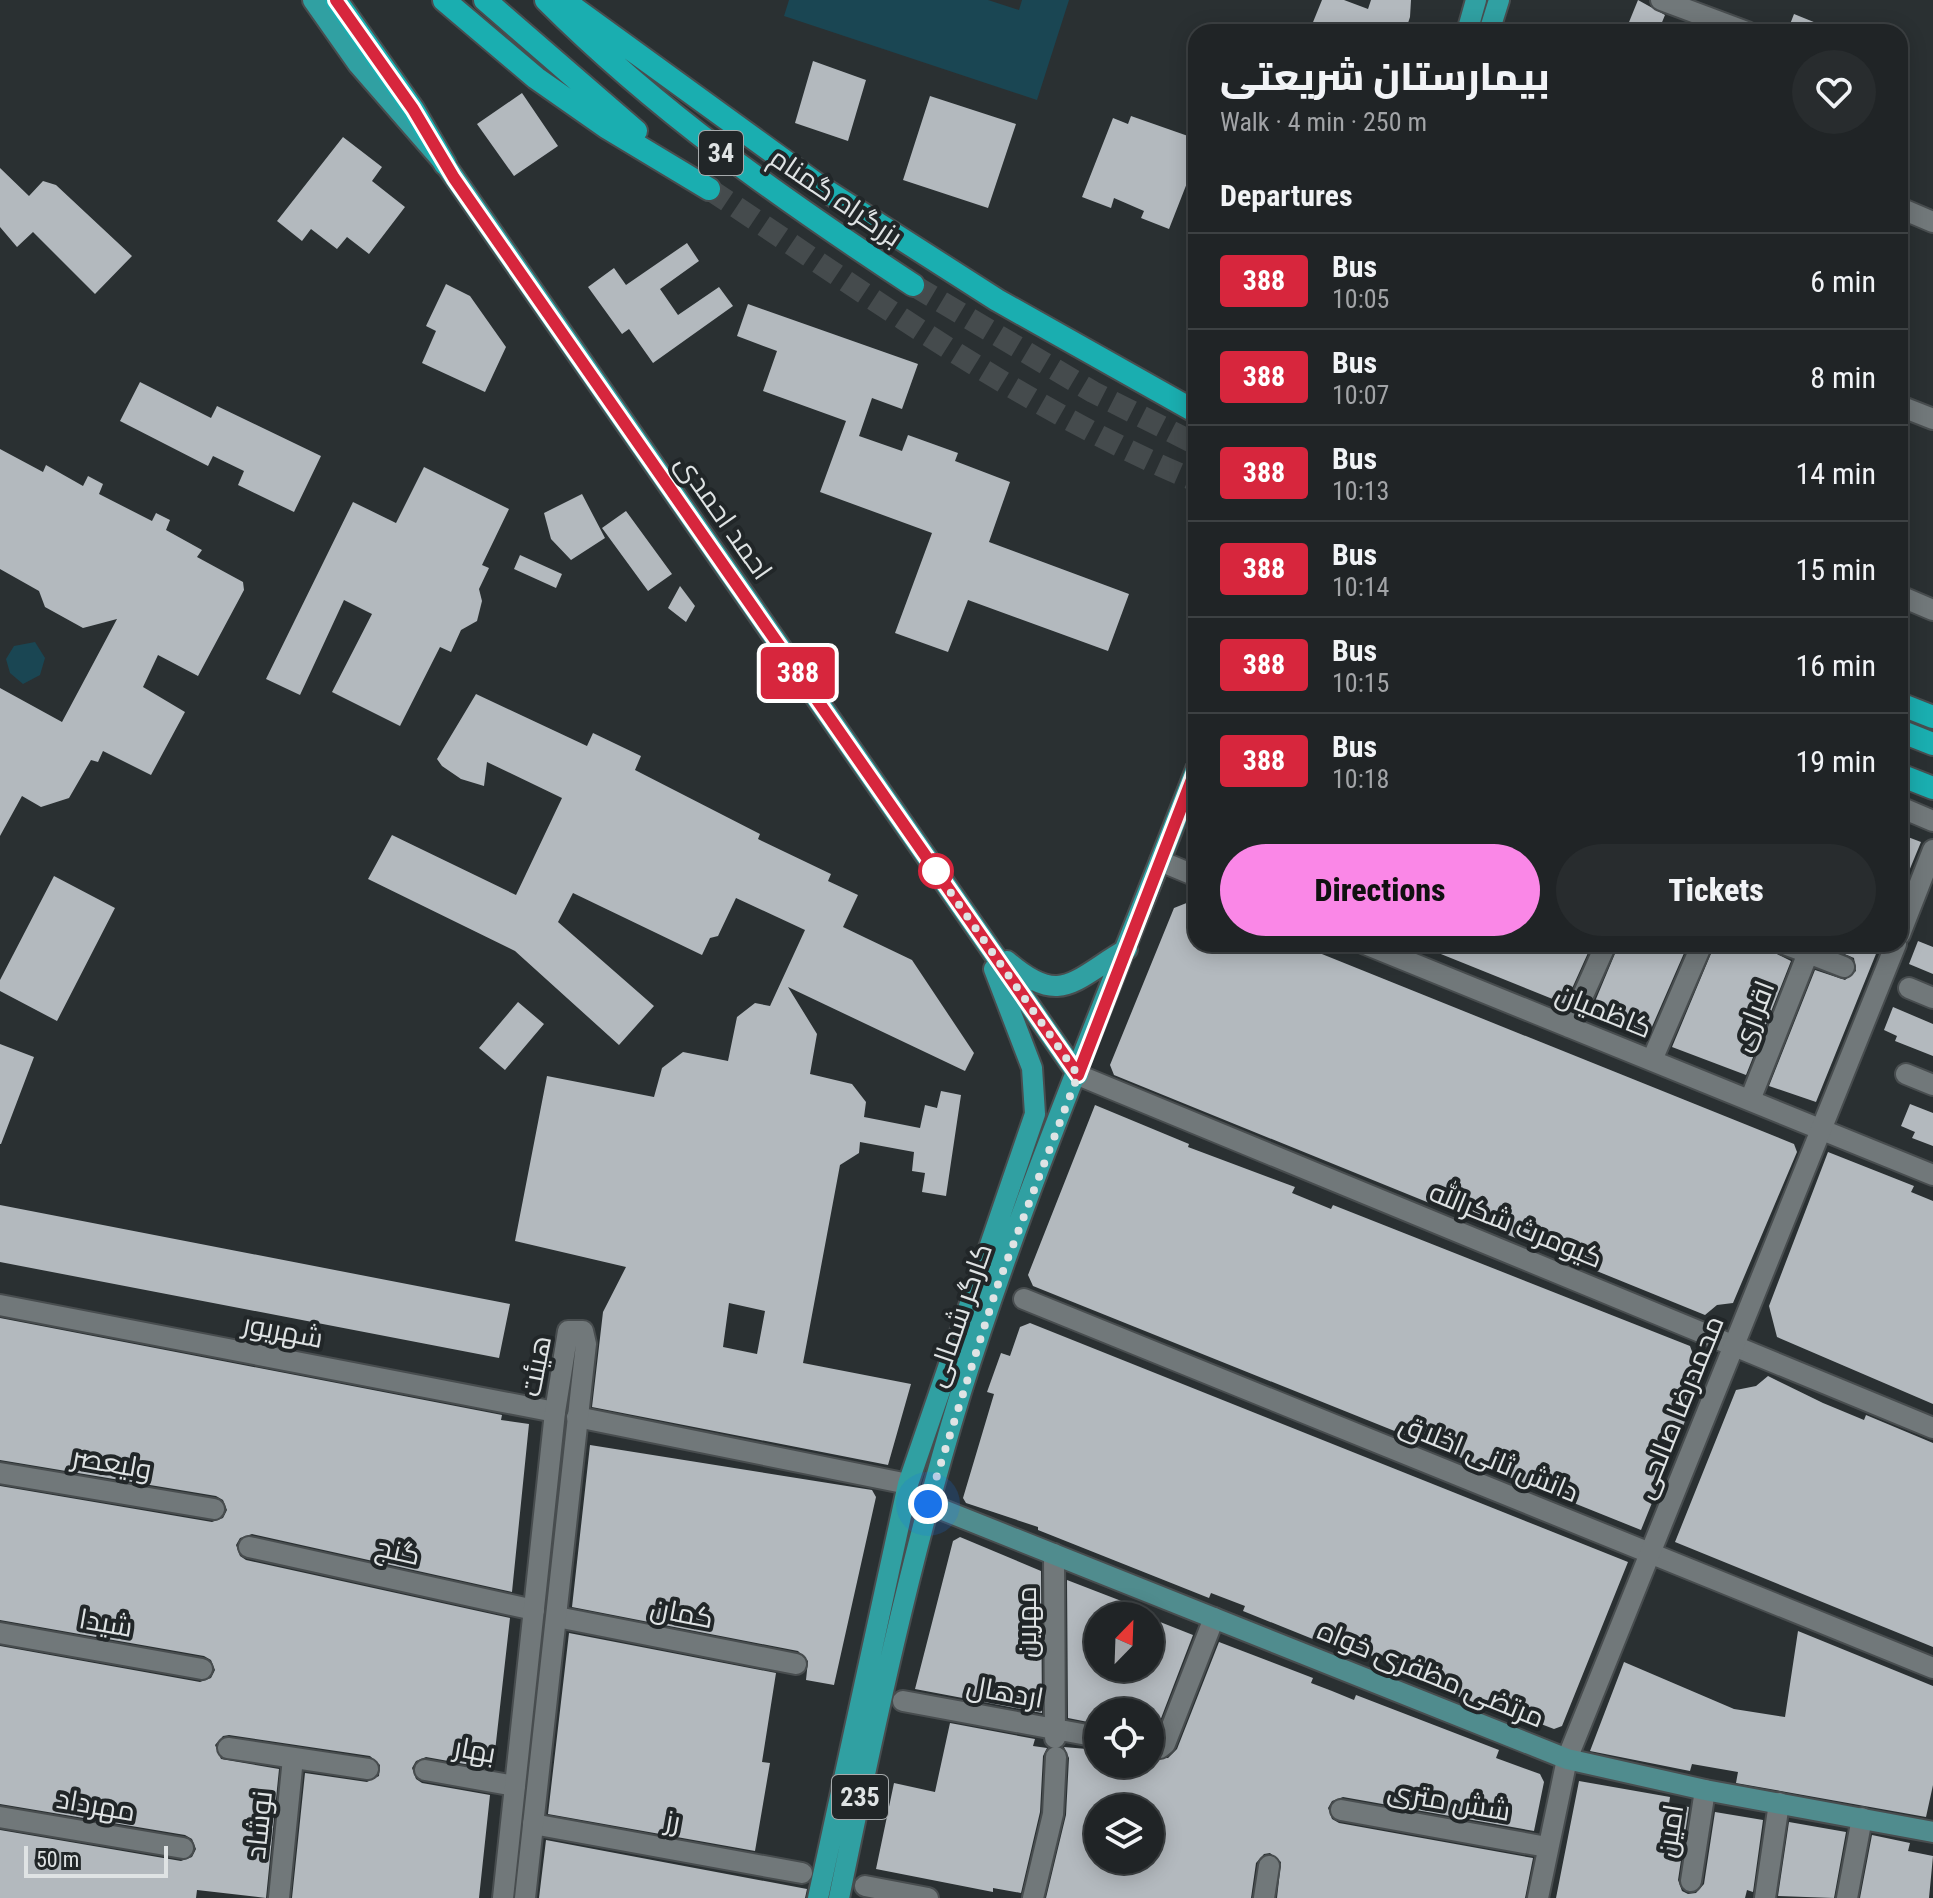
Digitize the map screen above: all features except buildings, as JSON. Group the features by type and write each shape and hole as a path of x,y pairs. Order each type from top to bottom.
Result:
{"highway":[{"path":"336,0 413,109 445,164"},
{"name":"34","path":"444,0 536,78 606,127 709,189 613,113 485,0"},
{"name":"بزرگراه گمنام","path":"546,0 608,62 684,125 784,200 913,285"},
{"path":"563,0 822,188 997,300 1188,408"},
{"path":"1908,707 1933,717"},
{"path":"1908,734 1933,744"},
{"path":"1908,780 1928,786"}],"main road":[{"name":"احمد احمدی","path":"313,0 358,64 445,164 1078,1075"},
{"path":"1469,24 1476,0"},
{"path":"1492,24 1499,0"},
{"name":"کارگر شمالی","path":"839,1898 878,1712 928,1504 997,1287 1188,789"},
{"path":"983,939 1023,975 1045,987 1069,983 1127,949"},
{"name":"کارگر شمالی","path":"818,1898 908,1484 1035,1114 1032,1068 983,939"},
{"name":"مرتضی مظفری خواه","path":"928,1504 1567,1759 1705,1790 1933,1832"}],"street":[{"path":"1661,0 1726,24"},
{"path":"1908,211 1933,222"},
{"path":"1908,409 1933,419"},
{"path":"1908,599 1933,610"},
{"path":"1908,810 1933,821"},
{"path":"1908,914 1933,850"},
{"path":"1160,861 1188,873"},
{"name":"کاظمیان","path":"1385,952 1933,1175"},
{"path":"1569,1027 1602,952"},
{"path":"1652,1060 1699,952"},
{"name":"محمدرضا صالحی","path":"1538,1898 1567,1759 1893,952"},
{"name":"اقراری","path":"1750,1100 1808,953 1844,967"},
{"path":"1909,988 1933,998"},
{"path":"1906,1074 1933,1085"},
{"name":"کیومرث شکرالله","path":"1078,1075 1933,1428"},
{"name":"دانش ثانی اخلاق","path":"1024,1299 1933,1668"},
{"name":"شهریور","path":"0,1305 577,1417"},
{"name":"هیئت","path":"503,1898 555,1412 568,1331 578,1329 583,1331 586,1344 525,1898"},
{"path":"577,1417 908,1484"},
{"name":"ولیعصر","path":"0,1473 214,1509"},
{"name":"گنج","path":"249,1547 557,1617"},
{"name":"مهرین","path":"1033,1898 1053,1814 1054,1554"},
{"name":"کمان","path":"557,1617 796,1664"},
{"path":"1164,1745 1214,1618"},
{"name":"شیدا","path":"0,1633 202,1669"},
{"name":"اردهال","path":"903,1701 1055,1741 1084,1738"},
{"path":"228,1748 368,1769"},
{"name":"نوشاد","path":"279,1898 293,1758"},
{"name":"بهار","path":"425,1770 515,1786"},
{"name":"امین","path":"1691,1881 1705,1790"},
{"path":"1760,1897 1779,1803"},
{"name":"شش متری","path":"1341,1810 1547,1847"},
{"name":"مهرداد","path":"0,1817 183,1848"},
{"path":"1847,1898 1862,1818"},
{"name":"رز","path":"533,1824 802,1873"},
{"path":"1264,1898 1269,1866"},
{"path":"865,1886 928,1898"}],"shaded area":[{"path":"789,0 988,0 1019,10 1022,0 1069,0 1037,100 784,16"},
{"path":"35,642 45,658 40,675 23,684 10,673 6,659 14,646"}],"tunnel":[{"path":"709,189 1006,384 1131,452 1188,477"},
{"path":"913,285 1093,392 1188,440"}],"bus line":[{"name":"388","path":"336,0 413,109 454,178 1078,1075 1188,790"}],"route":[{"path":"928,1504 997,1287 1078,1075 930,863 936,871"}]}
